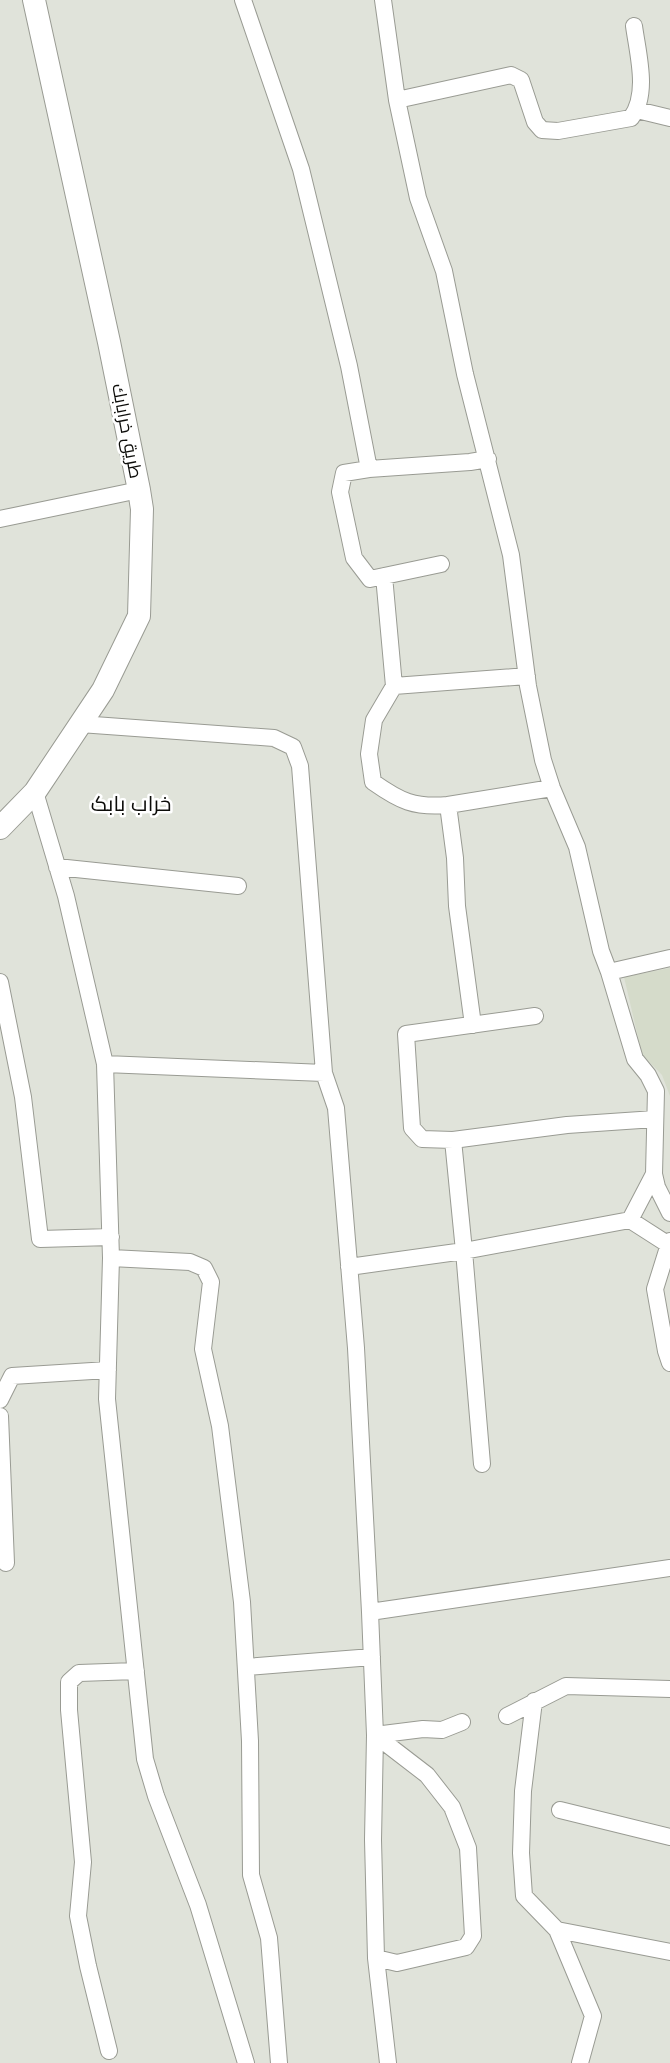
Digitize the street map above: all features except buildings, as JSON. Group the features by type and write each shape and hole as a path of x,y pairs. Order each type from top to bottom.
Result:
{"main road":[{"name":"طريق خرابابك","path":"3,816 35,792 103,690 139,616 142,509 139,490 34,0"}],"street":[{"path":"243,0 302,169 349,366 369,469"},
{"path":"383,0 397,100 418,198 444,271 465,374 511,555 526,676 543,760 552,788 578,847 601,951 635,1059 648,1075 656,1091 654,1174 657,1187 670,1213"},
{"path":"397,100 511,75 520,80 535,122 542,130 558,131 631,118 637,110 641,82 634,26"},
{"path":"637,110 670,118"},
{"path":"441,564 370,579 354,558 340,492 344,473 488,459"},
{"path":"0,519 139,490"},
{"path":"384,576 394,686 374,720 369,754 373,782 396,798 426,807 552,788"},
{"path":"394,686 526,676"},
{"path":"80,724 274,738 293,747 300,766 324,1073 336,1108 356,1348 375,1736 373,1840 376,1958 388,2063"},
{"path":"35,792 66,896 105,1064 111,1237 106,1399 145,1759 156,1796 198,1905 246,2063"},
{"path":"448,805 455,858 457,906 473,1025"},
{"path":"57,867 238,886"},
{"path":"609,972 670,958"},
{"path":"0,982 23,1096 40,1239 111,1237"},
{"path":"535,1016 406,1034 412,1128 422,1139 453,1140 567,1125 655,1119"},
{"path":"105,1064 324,1073"},
{"path":"453,1140 482,1464"},
{"path":"630,1220 654,1174"},
{"path":"349,1267 464,1251 630,1220 670,1243 655,1289 670,1363"},
{"path":"111,1258 190,1263 204,1268 211,1282 203,1349 220,1426 242,1602 250,1741 251,1875 269,1938 279,2063"},
{"path":"0,1400 12,1376 108,1370"},
{"path":"0,1416 6,1563"},
{"path":"370,1612 670,1568"},
{"path":"246,1667 372,1657"},
{"path":"109,2051 78,1916 83,1862 69,1710 69,1682 79,1673 136,1671"},
{"path":"507,1716 566,1686 670,1689"},
{"path":"534,1701 523,1791 524,1896 557,1930 593,2016 580,2063"},
{"path":"375,1736 423,1729 442,1730 462,1722"},
{"path":"375,1736 427,1775 452,1807 468,1848 473,1936 466,1947 397,1964 376,1958"},
{"path":"560,1810 670,1838"},
{"path":"557,1930 670,1952"}],"shaded area":[{"path":"670,968 670,1096 662,1075 642,1054 624,977"}],"district":[{"name":"خراب بابک","path":"131,803"}]}
